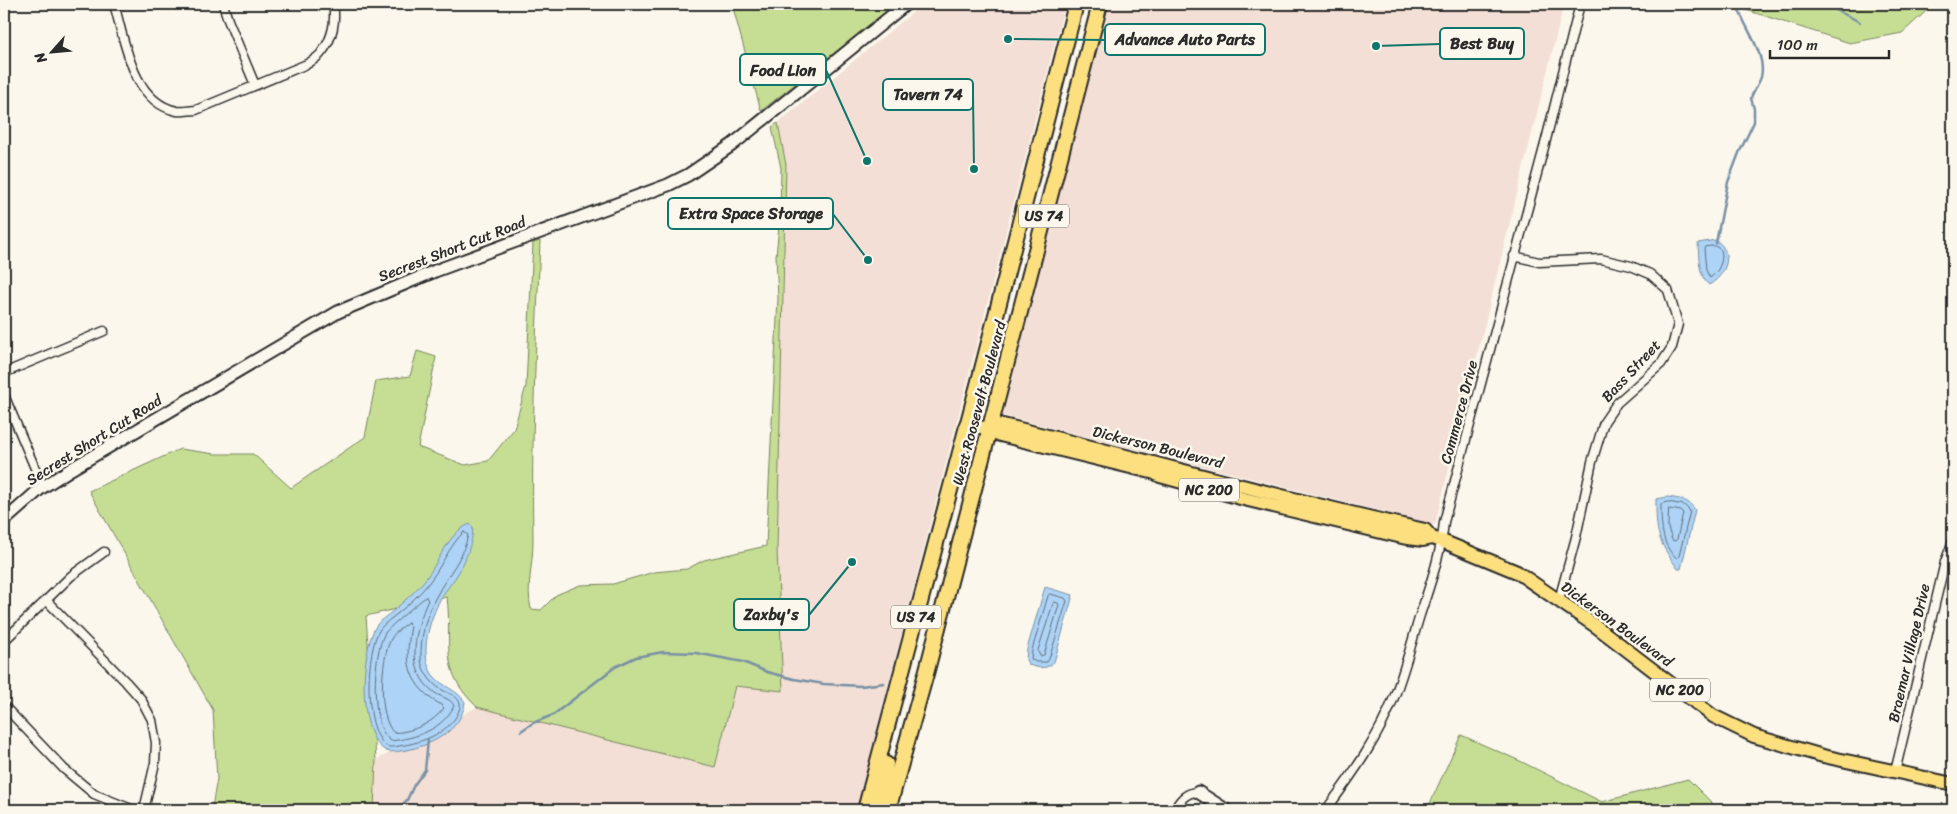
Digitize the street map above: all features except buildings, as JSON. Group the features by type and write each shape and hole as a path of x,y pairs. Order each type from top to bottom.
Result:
{"highway":[{"name":"West Roosevelt Boulevard","path":"865,810 1076,4"},
{"name":"West Roosevelt Boulevard","path":"888,808 928,663 1100,4"},
{"path":"888,808 880,803 880,794 891,738 896,694"}],"main road":[{"name":"Secrest Short Cut Road","path":"4,521 43,488 286,340 338,312 435,270 659,188 688,175 732,145 906,4"},
{"name":"Dickerson Boulevard","path":"966,424 989,428 1003,425 1425,530 1437,539 1517,572 1597,627 1713,716 1754,736 1823,756 1953,784"},
{"name":"Dickerson Boulevard","path":"989,428 1000,435 1010,438 1155,473 1244,499 1402,537 1423,540 1437,539"},
{"name":"NC 200","path":"1155,473 1160,470 1195,477 1206,476"},
{"path":"1198,792 1226,810"}],"street":[{"path":"114,4 137,79 147,94 161,104 177,111 196,110 307,64 322,53 332,34 336,18 333,4"},
{"path":"223,4 255,85"},
{"name":"Commerce Drive","path":"1326,810 1352,775 1379,729 1395,695 1437,539 1444,522 1546,140 1580,4"},
{"name":"Bass Street","path":"1514,256 1539,262 1601,259 1631,266 1650,274 1668,290 1678,324 1672,347 1661,364 1617,403 1604,422 1592,462 1559,600"},
{"path":"4,373 104,331"},
{"path":"4,395 43,488"},
{"name":"Braemar Village Drive","path":"1895,772 1945,562 1953,541"},
{"path":"4,640 71,576 104,552"},
{"path":"46,600 126,682 141,699 152,720 156,743 155,763 144,810"},
{"path":"4,706 64,768 94,794 134,810"},
{"path":"1174,810 1184,796 1190,792 1198,792"}],"shaded area":[{"path":"923,4 1065,4 856,810 374,810 376,760 477,707 715,767 735,686 783,691 777,549 786,165 778,123"},
{"path":"1103,4 1564,4 1435,525 1001,415"}],"green space":[{"path":"732,4 896,4 761,111"},
{"path":"1727,4 1934,4 1902,33 1850,43"},
{"path":"778,123 786,165 777,549 783,691 735,686 715,767 477,707 456,681 452,668 449,656 447,597 366,616 376,760 374,810 216,810 212,807 217,779 213,710 89,491 180,449 215,454 253,454 291,488 365,437 376,381 410,376 417,351 436,357 418,447 465,465 488,461 514,429 526,386 533,243 540,241 533,429 533,550 529,584 531,609 541,610 556,595 580,585 613,584 654,572 687,569 704,560 766,546 778,298 776,256 780,216 781,168 772,127"},
{"path":"1461,735 1520,761 1602,802 1688,779 1719,810 1427,810"}],"water":[{"path":"1716,240 1722,246 1727,258 1724,270 1720,276 1709,285 1701,271 1698,243"},
{"path":"1668,497 1687,502 1695,510 1681,569 1678,569 1666,551 1657,528 1656,499"},
{"path":"470,524 473,528 468,551 459,572 437,606 427,636 426,647 426,657 433,675 465,702 462,713 458,722 451,730 432,742 396,752 387,751 375,740 369,726 365,708 365,671 371,637 376,626 429,575 455,534"},
{"path":"1045,587 1073,595 1054,662 1045,667 1039,667 1029,665 1026,660 1027,649"}],"waterway":[{"path":"1716,243 1728,182 1754,122 1754,109 1751,98 1760,80 1762,68 1758,49 1737,4"},
{"path":"1824,4 1860,22"},
{"path":"521,731 533,723 553,715 615,667 636,657 663,652 696,653 743,662 767,672 824,684 861,686 884,683"},
{"path":"397,810 407,800 414,785 425,770 428,740"}],"place":[{"name":"Advance Auto Parts","path":"1008,39"},
{"name":"Best Buy","path":"1376,46"},
{"name":"Food Lion","path":"867,161"},
{"name":"Tavern 74","path":"974,169"},
{"name":"Extra Space Storage","path":"868,260"},
{"name":"Zaxby's","path":"852,562"}]}
